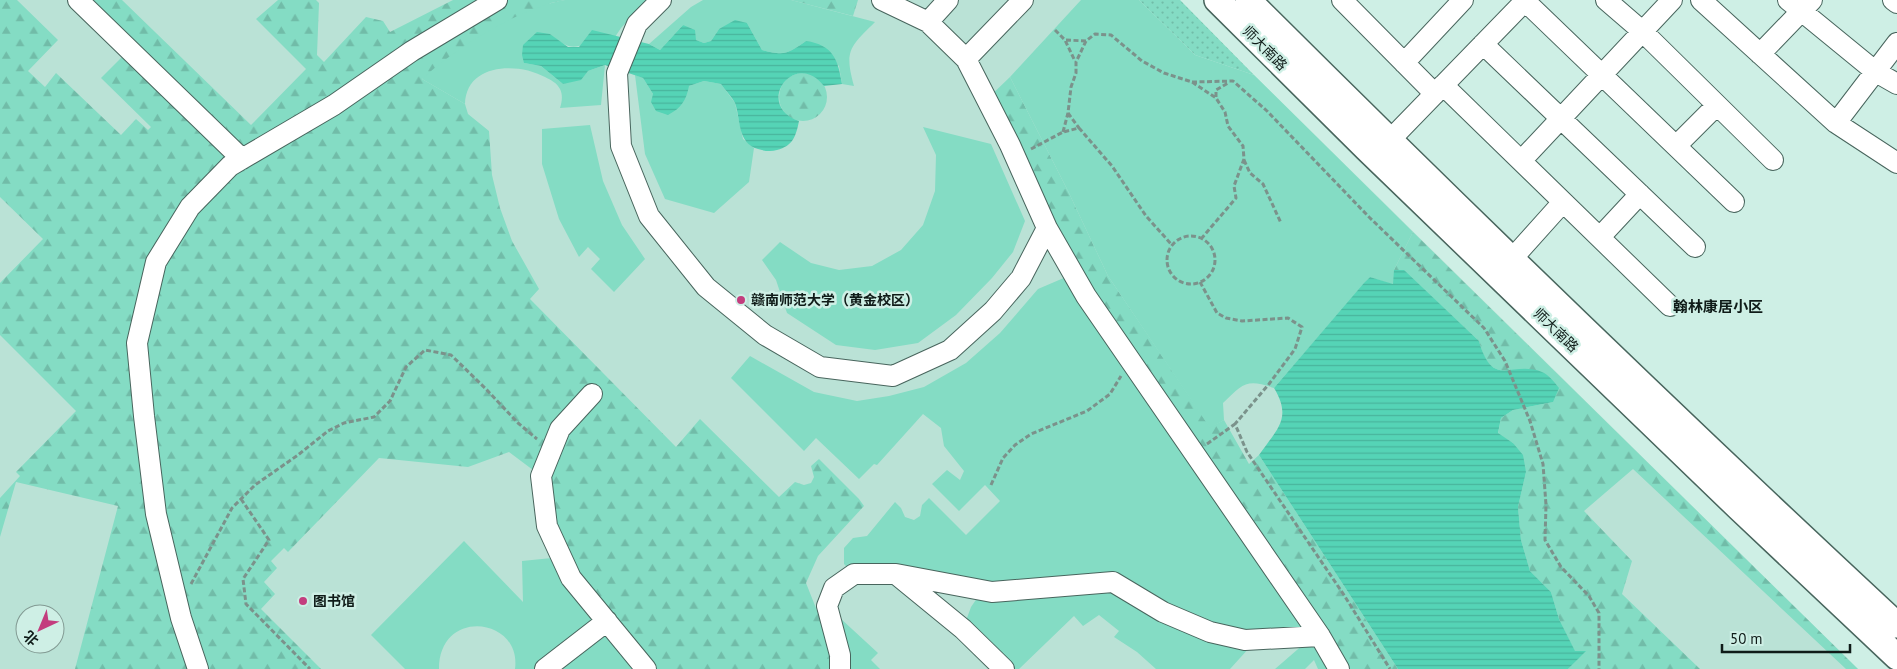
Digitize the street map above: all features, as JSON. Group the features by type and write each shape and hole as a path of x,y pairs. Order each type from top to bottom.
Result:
{"main road":[{"name":"师大南路","path":"1217,0 1739,508 1897,657"},
{"name":"师大南路","path":"1248,0 1511,260 1751,490 1897,625"}],"street":[{"path":"78,0 242,158"},
{"path":"198,669 178,606 156,514 144,416 137,343 156,262 190,207 230,166 334,105 412,51 497,0"},
{"path":"661,0 637,24 617,73 621,146 648,216 706,287 765,335 820,367 893,376 950,350 994,311 1020,278 1047,228"},
{"path":"882,0 928,22 966,60 1015,158 1047,228 1086,296 1320,636 1339,669"},
{"path":"928,22 948,0"},
{"path":"966,60 1023,0"},
{"path":"1342,0 1404,63 1439,90 1522,162 1670,306"},
{"path":"1404,63 1463,0"},
{"path":"1389,140 1525,0 1734,202"},
{"path":"1606,0 1642,32 1773,160"},
{"path":"1522,162 1672,0"},
{"path":"1701,0 1836,123 1897,163"},
{"path":"1893,0 1897,3"},
{"path":"1760,54 1801,4 1876,72 1897,84"},
{"path":"1836,123 1897,43"},
{"path":"1484,44 1695,246"},
{"path":"1676,146 1717,105"},
{"path":"1600,237 1640,194"},
{"path":"1511,260 1563,202"},
{"path":"592,394 560,429 540,476 547,526 571,578 646,669"},
{"path":"840,669 840,655 828,606 834,588 854,574 896,574 992,592 1113,582 1163,612 1210,632 1245,640 1320,636"},
{"path":"896,574 963,629 1004,669"},
{"path":"545,669 607,621"}],"path":[{"path":"1054,30 1065,40 1076,62"},
{"path":"1063,132 1068,113 1070,87 1076,73 1076,62 1086,41 1095,34 1111,35 1142,61 1164,73 1192,82 1216,98 1224,112 1228,126 1243,146 1244,159 1250,173 1263,184 1281,223"},
{"path":"1065,40 1086,41"},
{"path":"1192,82 1233,81 1268,111 1369,217 1484,328 1505,361 1530,422 1543,464 1546,505 1545,540 1560,567 1589,596 1599,613 1599,669"},
{"path":"1216,98 1216,90 1223,84 1233,81"},
{"path":"1068,113 1112,166 1146,216 1172,245"},
{"path":"1015,158 1063,132 1079,128"},
{"path":"1201,239 1236,198 1234,186 1244,159"},
{"path":"1194,236 1201,239 1208,244 1214,258 1211,272 1200,282 1185,283 1172,275 1168,268 1168,252 1178,240 1194,236"},
{"path":"1194,453 1235,424 1269,384 1295,349 1302,327 1288,318 1242,321 1226,318 1217,313 1200,282"},
{"path":"178,606 211,550 232,508 255,485 298,456 328,431 344,423 374,417 390,401 406,367 424,350 451,355 518,423 551,451"},
{"path":"991,485 1003,458 1015,444 1031,434 1087,411 1110,394 1131,361"},
{"path":"1235,424 1247,452 1344,595 1390,669"},
{"path":"241,499 269,540 243,579 246,604 310,669"}],"shaded area":[{"name":"赣南师范大学（黄金校区）","path":"0,0 1139,0 1195,55 1254,75 1858,669 0,669"},
{"path":"735,20 747,23 762,50 786,53 806,41 822,46 836,60 842,84 824,86 813,76 801,73 791,76 783,83 779,93 779,103 786,113 799,121 793,140 782,148 765,151 746,142 741,130 735,103 721,84 704,81 689,86 682,104 668,115 656,111 651,102 653,94 643,78 605,65 588,71 581,80 563,84 541,66 524,63 522,55 523,45 537,32 550,34 568,47 579,47 592,30 649,44 660,50 683,25 695,30 696,40 704,43 711,41 719,29"},
{"path":"1394,270 1404,270 1479,341 1484,356 1490,365 1504,370 1531,369 1542,372 1559,388 1553,402 1513,410 1501,418 1498,433 1513,443 1523,455 1526,472 1518,507 1521,540 1530,571 1551,592 1559,619 1575,651 1586,651 1568,669 1398,669 1259,455 1276,431 1282,416 1280,399 1274,388 1370,277 1393,284"}],"green space":[{"path":"0,0 17,0 58,40 28,71 45,87 56,73 121,135 136,119 148,130 151,127 101,78 129,50 78,0 122,0 251,125 306,69 256,19 278,0 316,0 319,3 317,55 324,62 366,17 383,21 390,32 453,0 565,0 551,3 422,79 465,104 468,114 489,131 492,175 500,208 512,241 539,289 530,299 676,447 700,419 779,497 795,482 804,485 811,483 814,477 811,466 819,459 864,506 818,556 806,583 835,656 834,669 646,669 571,578 541,476 509,452 468,467 379,458 288,552 284,548 271,561 277,568 264,582 275,594 261,609 321,669 75,669 118,506 16,482 0,537 0,498 20,476 16,472 76,411 0,335 0,283 43,239 0,197"},
{"path":"565,0 647,0 615,37 607,36 573,47 563,44 550,34 524,63 541,66 563,84 588,71 605,65 601,105 560,108 562,96 557,85 534,72 521,69 508,68 484,73 474,80 468,90 465,104 422,79 470,42 489,31 528,11"},
{"path":"703,0 791,0 875,22 860,37 851,50 850,64 854,86 842,84 839,66 806,41 786,53 762,50 747,23 719,29 711,41 704,43 696,40 683,25 660,50 649,44 691,7"},
{"path":"791,0 858,0 853,16"},
{"path":"1081,0 1139,0 1195,55 1254,75 1413,232 1394,270 1394,285 1370,277 1274,388 1257,383 1241,387 1223,403 1224,420 1210,428 1108,276 1068,191 1010,77"},
{"path":"1139,0 1180,0 1254,75 1195,55"},
{"path":"798,73 808,73 820,80 827,92 827,102 820,114 808,121 798,121 790,117 783,110 779,102 779,92 783,84 790,77"},
{"path":"635,75 643,78 653,94 704,81 721,84 735,103 743,139 754,148 749,182 714,213 665,199 645,154"},
{"path":"1010,77 1068,191 1108,276 1210,427 1224,420 1249,464 1259,455 1398,669 1339,669 1086,296 986,100"},
{"path":"590,125 603,181 622,225 645,259 614,292 591,269 600,259 588,247 579,257 559,219 542,164 542,129"},
{"path":"923,127 991,144 1025,221 1013,252 992,278 956,315 918,343 875,350 836,345 787,313 776,280 762,260 780,242 811,263 839,270 872,266 901,250 923,225 935,191 936,155"},
{"path":"1413,232 1858,669 1846,669 1633,469 1584,511 1632,561 1622,594 1700,669 1568,669 1585,651 1575,652 1559,619 1551,592 1530,571 1521,540 1518,507 1526,472 1513,443 1498,434 1501,418 1513,410 1553,402 1528,369 1509,371 1490,365 1482,352 1479,341 1404,271 1394,270"},
{"path":"1073,274 1339,669 1318,669 1314,660 1305,669 1275,669 1305,643 1250,647 1230,669 1156,669 1137,652 1114,637 1119,631 1099,615 1083,626 1074,616 1019,669 1004,669 963,629 971,607 982,591 854,574 844,564 844,548 853,538 867,536 895,502 901,508 905,517 914,520 920,516 922,505 929,498 966,535 1000,501 985,485 959,511 932,484 947,470 960,480 964,471 944,446 941,428 923,414 877,465 874,464 859,479 816,438 804,451 731,378 750,356 814,392 857,401 889,396 924,387 966,363 1000,333 1038,289"},
{"path":"464,541 523,602 522,561 562,557 646,669 515,669 514,652 506,638 494,630 480,626 465,628 452,636 443,649 439,669 405,669 371,635"},
{"path":"827,606 878,653 871,660 880,669 840,669"}],"place":[{"name":"赣南师范大学（黄金校区）","path":"741,300"},
{"name":"图书馆","path":"303,601"}],"district":[{"name":"翰林康居小区","path":"1718,306"}]}
